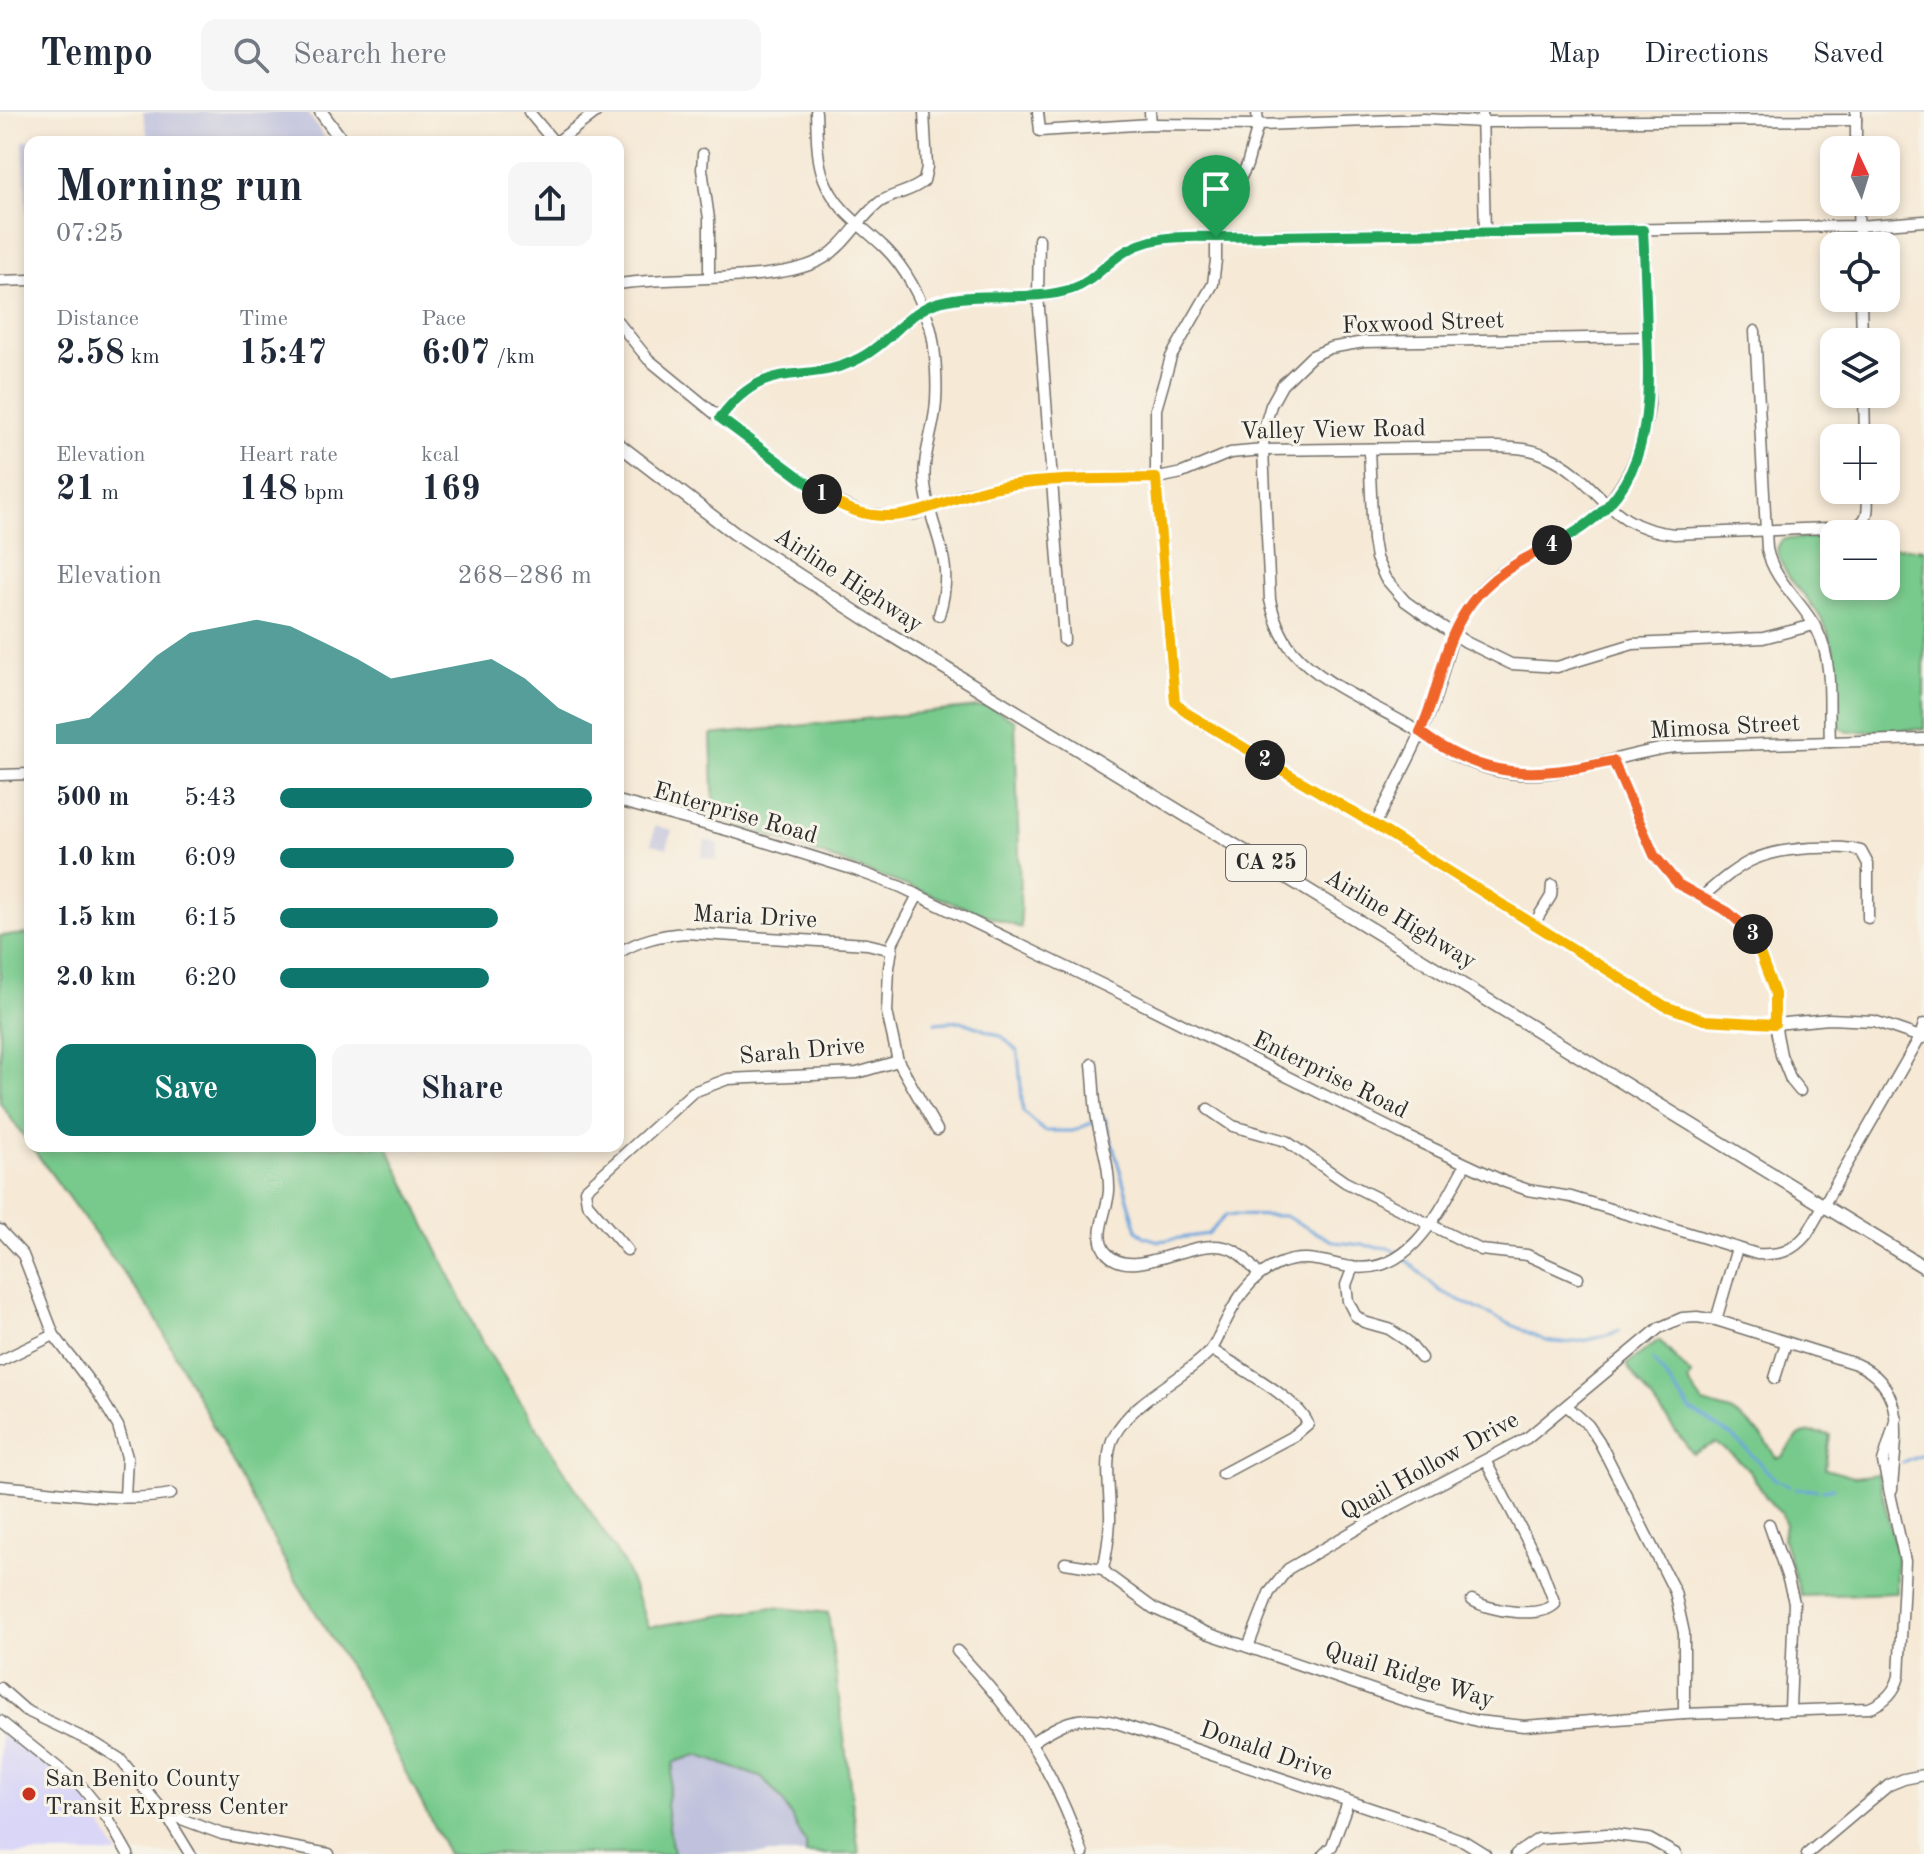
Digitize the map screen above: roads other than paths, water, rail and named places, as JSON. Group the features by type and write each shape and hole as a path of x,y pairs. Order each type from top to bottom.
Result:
{"main road":[{"path":"321,112 339,136"},
{"name":"Airline Highway","path":"624,449 734,533 891,635 1924,1267"}],"street":[{"path":"529,112 551,136"},
{"path":"564,136 596,112"},
{"path":"816,112 818,154 824,179 842,209 899,264 923,309 932,335 935,411 924,472 946,574 945,596 939,615"},
{"path":"624,283 783,271 810,266 837,249 880,203 924,181 927,167 924,112"},
{"path":"1038,112 1040,131 1151,124 1258,125 1364,116 1856,116"},
{"path":"1150,112 1151,124"},
{"path":"1257,112 1258,125 1247,165 1216,226 1213,284 1171,357 1161,388 1154,427 1175,702 1187,713 1375,825 1665,1006 1704,1020 1775,1024 1829,1019 1874,1021 1922,1038"},
{"path":"1483,117 1485,232"},
{"path":"703,154 709,219 709,277"},
{"path":"1858,216 1858,232"},
{"path":"720,418 741,395 766,379 788,373 832,369 860,358 923,309 960,298 1038,295 1076,288 1120,254 1141,243 1174,237 1858,226 1924,221"},
{"path":"1375,825 1431,711 1453,634 1474,599 1491,580 1514,564 1576,532 1607,505 1635,462 1646,425 1649,373 1643,230"},
{"path":"1039,239 1038,295 1064,640"},
{"path":"0,281 24,280"},
{"name":"Valley View Road","path":"624,329 648,359 720,418 803,480 845,507 865,514 891,516 930,509 953,498 990,488 1051,480 1156,478 1182,473 1230,453 1497,447 1531,450 1563,464 1607,505 1631,523 1653,532 1674,534 1857,526 1867,515 1867,504"},
{"path":"1755,331 1768,554 1774,570 1814,625 1826,658 1830,742"},
{"name":"Foxwood Street","path":"1263,450 1266,418 1278,391 1305,361 1330,348 1364,342 1647,337"},
{"path":"1369,449 1373,540 1382,572 1392,588 1405,601 1453,634 1511,664 1557,667 1633,644 1763,638 1814,625"},
{"name":"Mimosa Street","path":"1263,450 1270,600 1284,639 1317,672 1457,757 1480,766 1531,774 1613,761 1645,751 1674,747 1924,739"},
{"path":"1613,761 1654,855 1678,884 1728,912 1755,936 1775,994 1775,1024 1781,1055 1791,1080 1800,1091"},
{"path":"0,775 24,774"},
{"name":"Enterprise Road","path":"624,803 730,831 855,870 918,895 1465,1165 1528,1190 1571,1197 1757,1254 1780,1255 1797,1245 1807,1234 1922,1038 1924,1024"},
{"path":"1702,897 1736,868 1758,856 1780,850 1846,847 1861,851 1868,864 1868,918"},
{"path":"1534,924 1551,896 1552,885"},
{"path":"918,895 892,950 887,1012 898,1061 937,1130"},
{"name":"Maria Drive","path":"624,949 657,936 685,933 867,944 892,950"},
{"name":"Sarah Drive","path":"627,1250 587,1203 585,1190 693,1092 728,1079 857,1073 898,1061"},
{"path":"1092,1064 1109,1189 1100,1239 1104,1250 1113,1258 1133,1265 1196,1248 1222,1246 1238,1252 1259,1275"},
{"path":"1208,1109 1233,1126 1296,1146 1345,1182 1481,1250 1527,1255 1578,1278"},
{"path":"1065,1563 1103,1569 1107,1554 1112,1438 1132,1412 1212,1350 1235,1302 1259,1275 1276,1265 1302,1258 1353,1267 1376,1267 1398,1259 1415,1244 1429,1225 1465,1165"},
{"path":"0,1230 23,1255 54,1335 98,1393 118,1426 127,1457 125,1497"},
{"path":"1716,1320 1737,1248"},
{"path":"1353,1267 1346,1285 1348,1301 1355,1315 1364,1322 1389,1329 1407,1341 1421,1358"},
{"name":"Quail Hollow Drive","path":"1248,1647 1269,1593 1288,1569 1388,1511 1527,1438 1659,1328 1682,1318 1716,1320 1856,1364 1870,1371 1890,1396 1896,1418"},
{"path":"0,1361 54,1335"},
{"path":"1775,1378 1786,1343"},
{"path":"1212,1350 1274,1390 1295,1407 1308,1424 1295,1435 1222,1474"},
{"path":"1567,1406 1599,1441 1675,1592 1684,1633 1684,1714"},
{"name":"Quail Ridge Way","path":"1103,1569 1153,1608 1207,1633 1411,1703 1477,1721 1524,1726 1684,1714 1869,1708 1886,1699 1899,1676 1906,1569 1892,1494 1896,1418"},
{"path":"1472,1600 1495,1610 1514,1611 1547,1610 1555,1604 1541,1567 1486,1462"},
{"path":"0,1486 125,1497 153,1498 171,1494"},
{"path":"1769,1524 1794,1602 1790,1709"},
{"path":"957,1651 1007,1706 1032,1742 1058,1793 1083,1854"},
{"path":"0,1688 25,1710 120,1759 165,1813 190,1854"},
{"name":"Donald Drive","path":"1032,1742 1072,1720 1101,1719 1449,1835 1485,1854"},
{"path":"0,1721 82,1787 108,1819 128,1854"},
{"path":"1807,1854 1889,1785 1924,1775"},
{"path":"1324,1854 1332,1846 1348,1802"},
{"path":"165,1813 222,1834 329,1854"},
{"path":"1516,1854 1538,1839 1607,1834 1649,1839 1676,1854"}],"waterway":[{"path":"935,1023 961,1021 1003,1037 1018,1052 1023,1112 1044,1131 1073,1131 1093,1122"},
{"path":"1100,1120 1105,1118 1137,1230 1145,1237 1159,1241 1208,1234 1226,1215 1285,1216 1334,1242 1388,1248 1396,1252"},
{"path":"1402,1256 1440,1291 1546,1341 1583,1341 1619,1331"},
{"path":"1653,1360 1691,1411 1735,1438 1776,1480 1789,1486"},
{"path":"1902,1463 1924,1454"},
{"path":"1823,1490 1834,1488"},
{"path":"1796,1489 1817,1490"}],"place":[{"name":"San Benito County Transit Express Center","path":"29,1794"}]}
